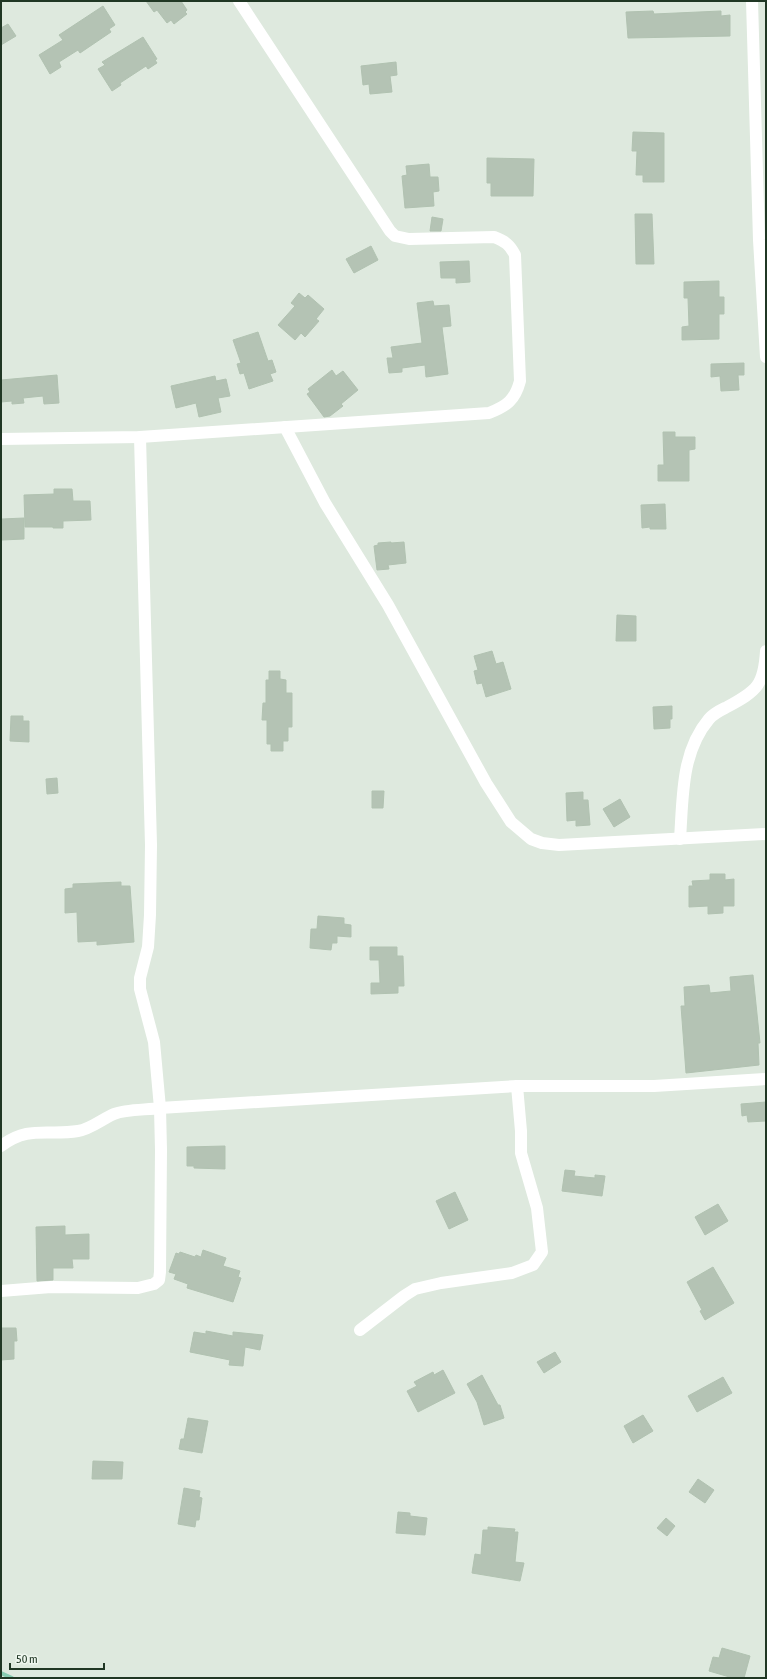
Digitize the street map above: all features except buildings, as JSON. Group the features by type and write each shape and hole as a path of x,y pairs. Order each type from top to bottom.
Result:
{"street":[{"path":"1,439 140,437 489,413 501,409 510,402 516,393 520,381 515,255 510,246 502,240 494,237 409,239 395,236 390,231 239,1"},
{"path":"752,1 759,240 766,355"},
{"path":"285,427 326,503 388,605 486,783 511,822 531,840 542,843 559,844 766,834"},
{"path":"1,1291 51,1287 138,1288 154,1284 158,1280 161,1219 160,1108 154,1042 140,989 140,978 148,946 151,845 140,437"},
{"path":"680,839 685,771 690,752 710,717 755,690 760,682 765,668 766,651"},
{"path":"1,1146 10,1139 23,1134 79,1131 89,1128 116,1114 160,1108 517,1086 654,1086 766,1079"},
{"path":"360,1330 415,1289 440,1283 512,1273 533,1264 542,1252 537,1208 521,1153 521,1131 517,1086"}],"waterway":[{"path":"1,1673 12,1678"}]}
